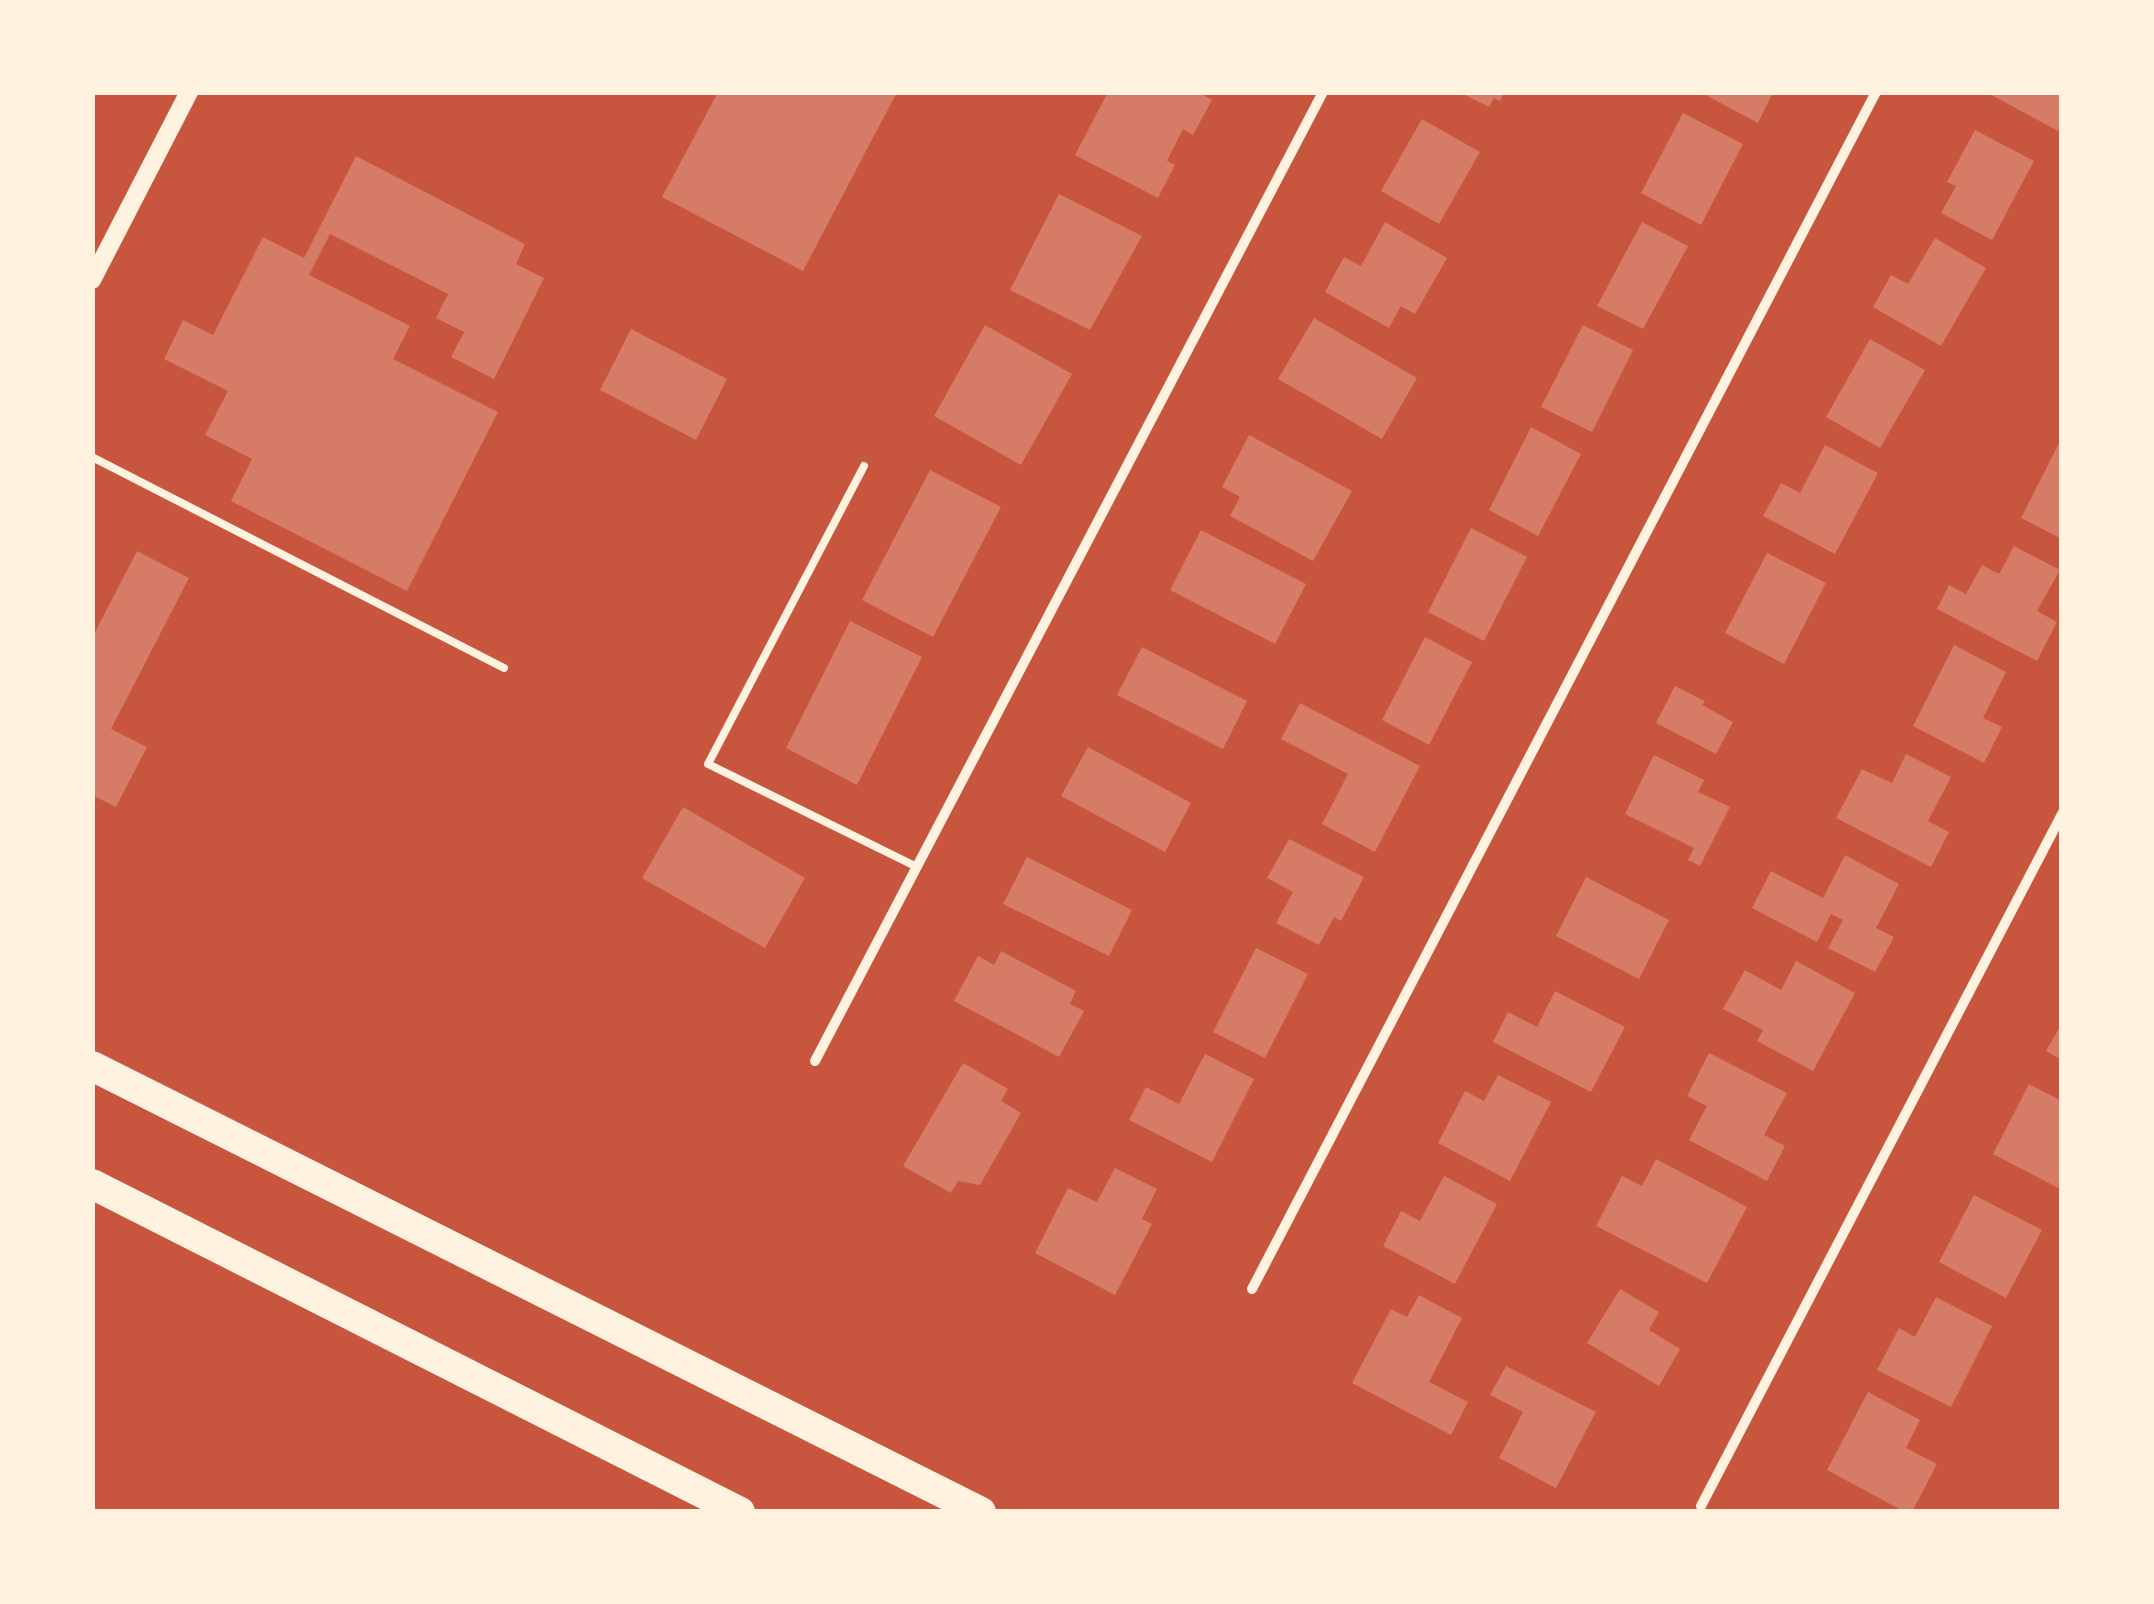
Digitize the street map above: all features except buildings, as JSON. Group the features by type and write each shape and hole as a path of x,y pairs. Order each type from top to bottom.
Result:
{"highway":[{"path":"92,1066 981,1512"},
{"path":"92,1184 740,1512"}],"street":[{"path":"92,280 190,92"},
{"path":"815,1061 1323,92"},
{"path":"1252,1289 1876,92"},
{"path":"1701,1506 2062,814"}],"lane":[{"path":"92,457 504,668"},
{"path":"864,466 708,764 916,867"}]}
